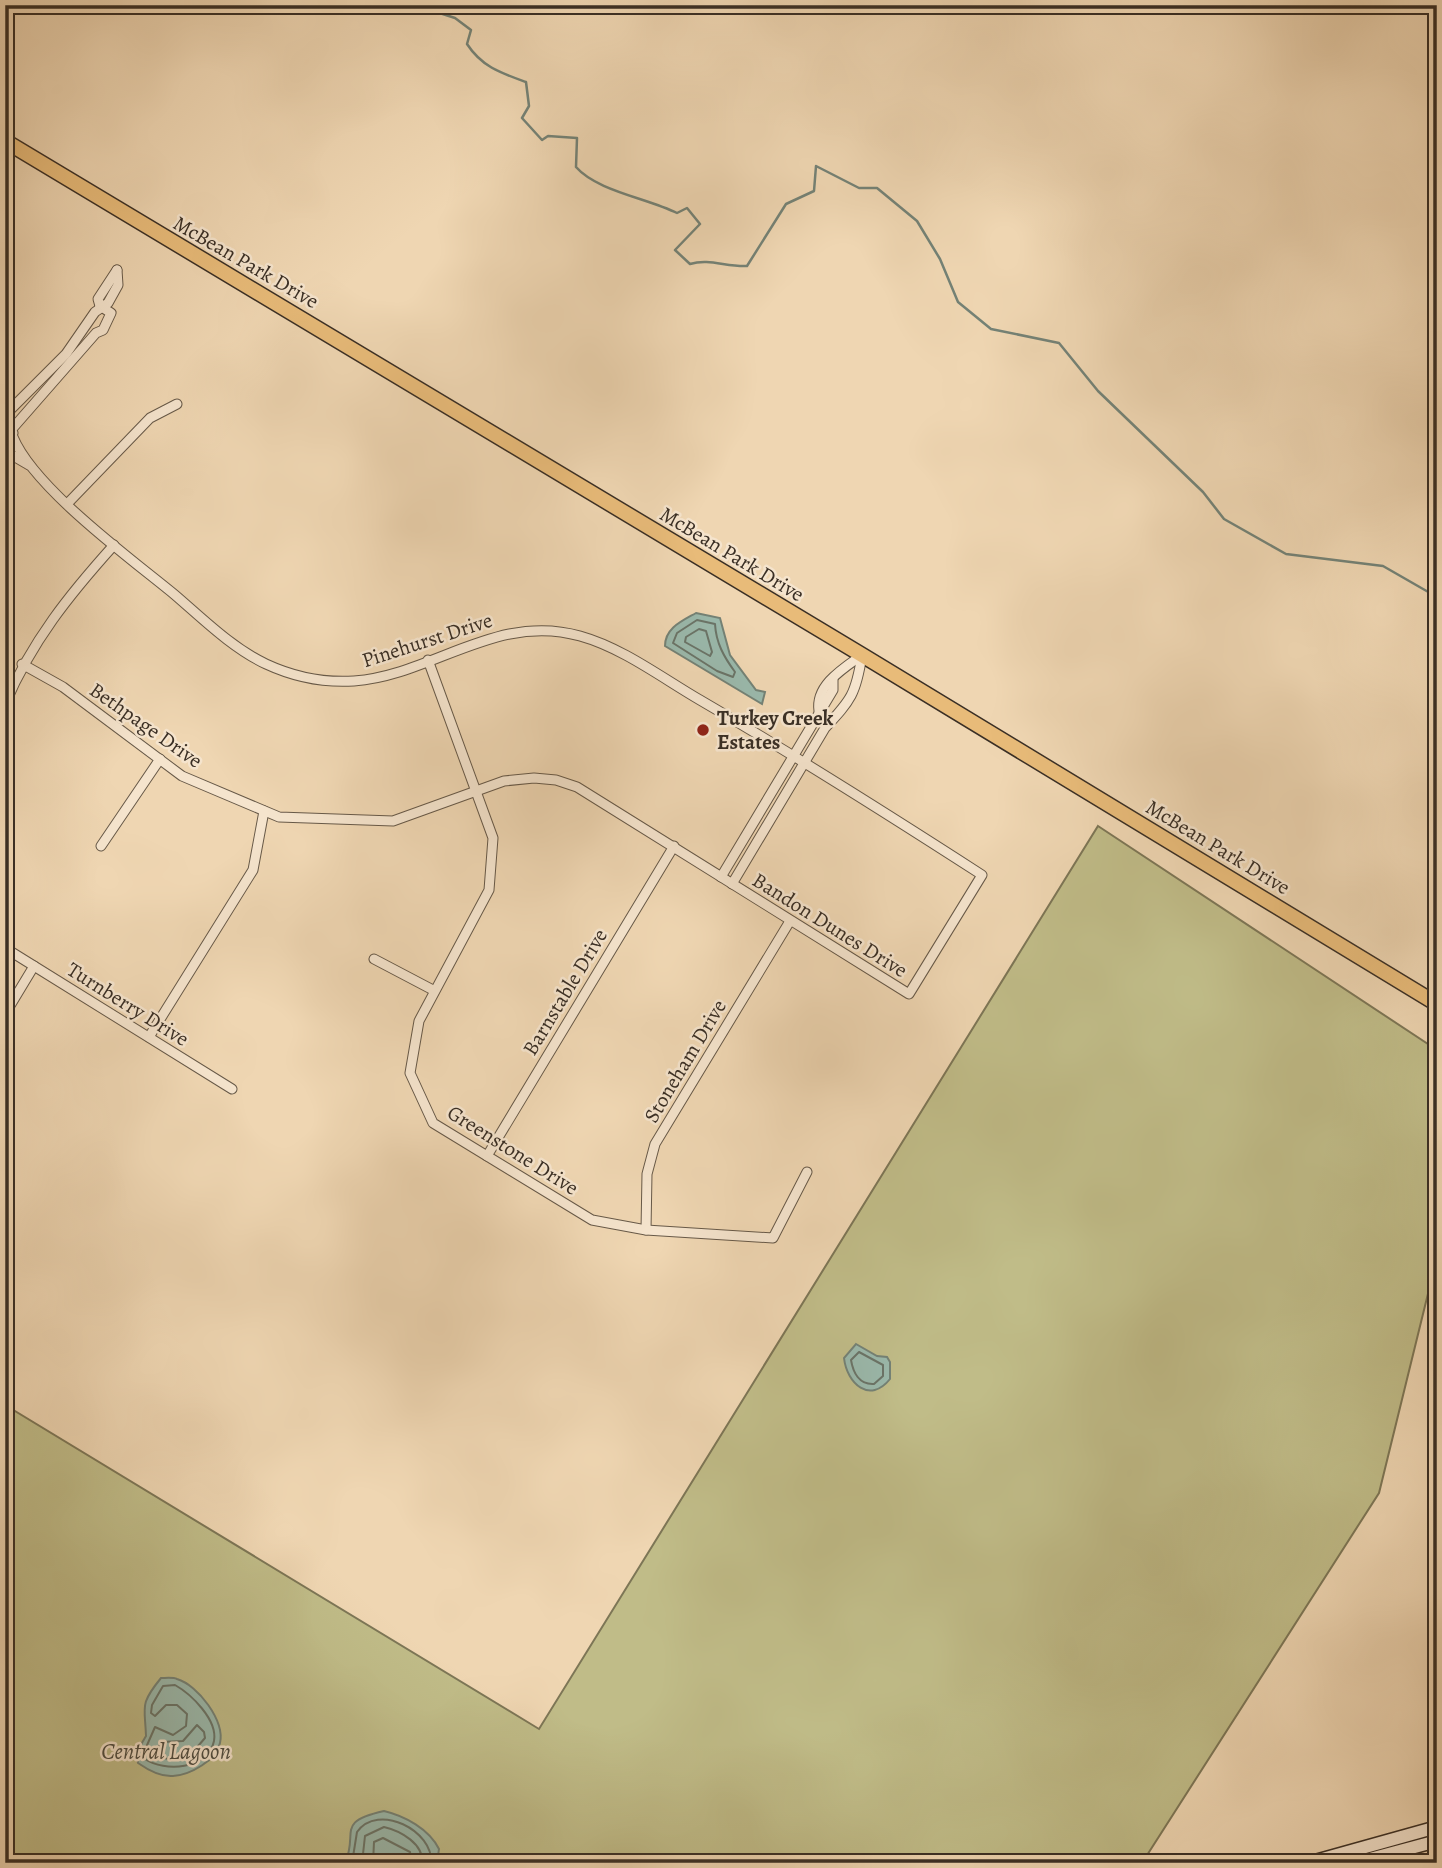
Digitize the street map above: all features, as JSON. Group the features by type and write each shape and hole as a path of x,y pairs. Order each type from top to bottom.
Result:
{"main road":[{"name":"McBean Park Drive","path":"5,141 862,655 1437,1004"},
{"path":"1308,1863 1437,1827"},
{"path":"1355,1863 1437,1840"}],"street":[{"path":"5,415 73,346 100,306 99,299 117,270"},
{"path":"5,449 12,433 96,333 103,330 111,313 100,306"},
{"path":"68,503 150,418 177,404"},
{"name":"Pinehurst Drive","path":"5,421 29,465"},
{"name":"Pinehurst Drive","path":"5,449 29,465 114,545 239,648 281,671 319,680 358,681 514,631 543,629 579,635 614,650 804,761"},
{"path":"5,704 22,664 66,598 114,545"},
{"path":"721,877 819,712 819,696 832,678 862,655"},
{"path":"732,884 804,761 832,720 840,714 856,687 862,655"},
{"name":"Greenstone Drive","path":"428,660 492,838 489,890 433,990 419,1021 410,1073 433,1123 592,1220 646,1230 773,1238 807,1172"},
{"name":"Bethpage Drive","path":"22,664 63,687 182,776 279,817 393,821 504,781 556,780 577,787 721,877"},
{"path":"819,712 826,720 832,720"},
{"path":"101,846 160,759"},
{"name":"Bandon Dunes Drive","path":"721,877 909,995 982,875 804,761"},
{"path":"149,1037 253,870 264,811"},
{"name":"Barnstable Drive","path":"486,1156 674,846"},
{"name":"Stoneham Drive","path":"646,1230 647,1174 655,1144 790,921"},
{"name":"Turnberry Drive","path":"5,948 232,1089"},
{"path":"374,959 433,990"},
{"path":"5,1014 34,966"}],"shaded area":[{"path":"1098,826 1437,1050 1437,1257 1379,1493 1142,1863 5,1863 5,1405 539,1729"}],"water":[{"path":"696,613 720,618 730,655 756,690 765,692 762,704 665,646 671,630"},
{"path":"856,1344 877,1356 887,1357 890,1362 890,1379 875,1390 861,1388 846,1367 844,1358"},
{"name":"Central Lagoon","path":"161,1678 175,1678 193,1688 214,1715 220,1734 220,1743 214,1755 202,1766 180,1775 164,1775 150,1770 138,1763 136,1753 146,1736 146,1700"},
{"path":"384,1811 408,1820 429,1835 439,1849 437,1863 345,1863 353,1824 369,1815"}],"waterway":[{"path":"415,5 455,18 471,30 467,44 479,58 500,72 526,82 529,106 522,118 542,140 548,136 577,138 576,167 585,175 609,188 677,213 687,208 700,224 675,250 690,264 704,262 747,266 786,204 814,191 816,166 859,188 877,188 917,221 940,259 958,302 991,329 1059,343 1098,391 1203,492 1224,519 1286,554 1383,566 1437,597"}],"place":[{"name":"Turkey Creek Estates","path":"703,730"}]}
